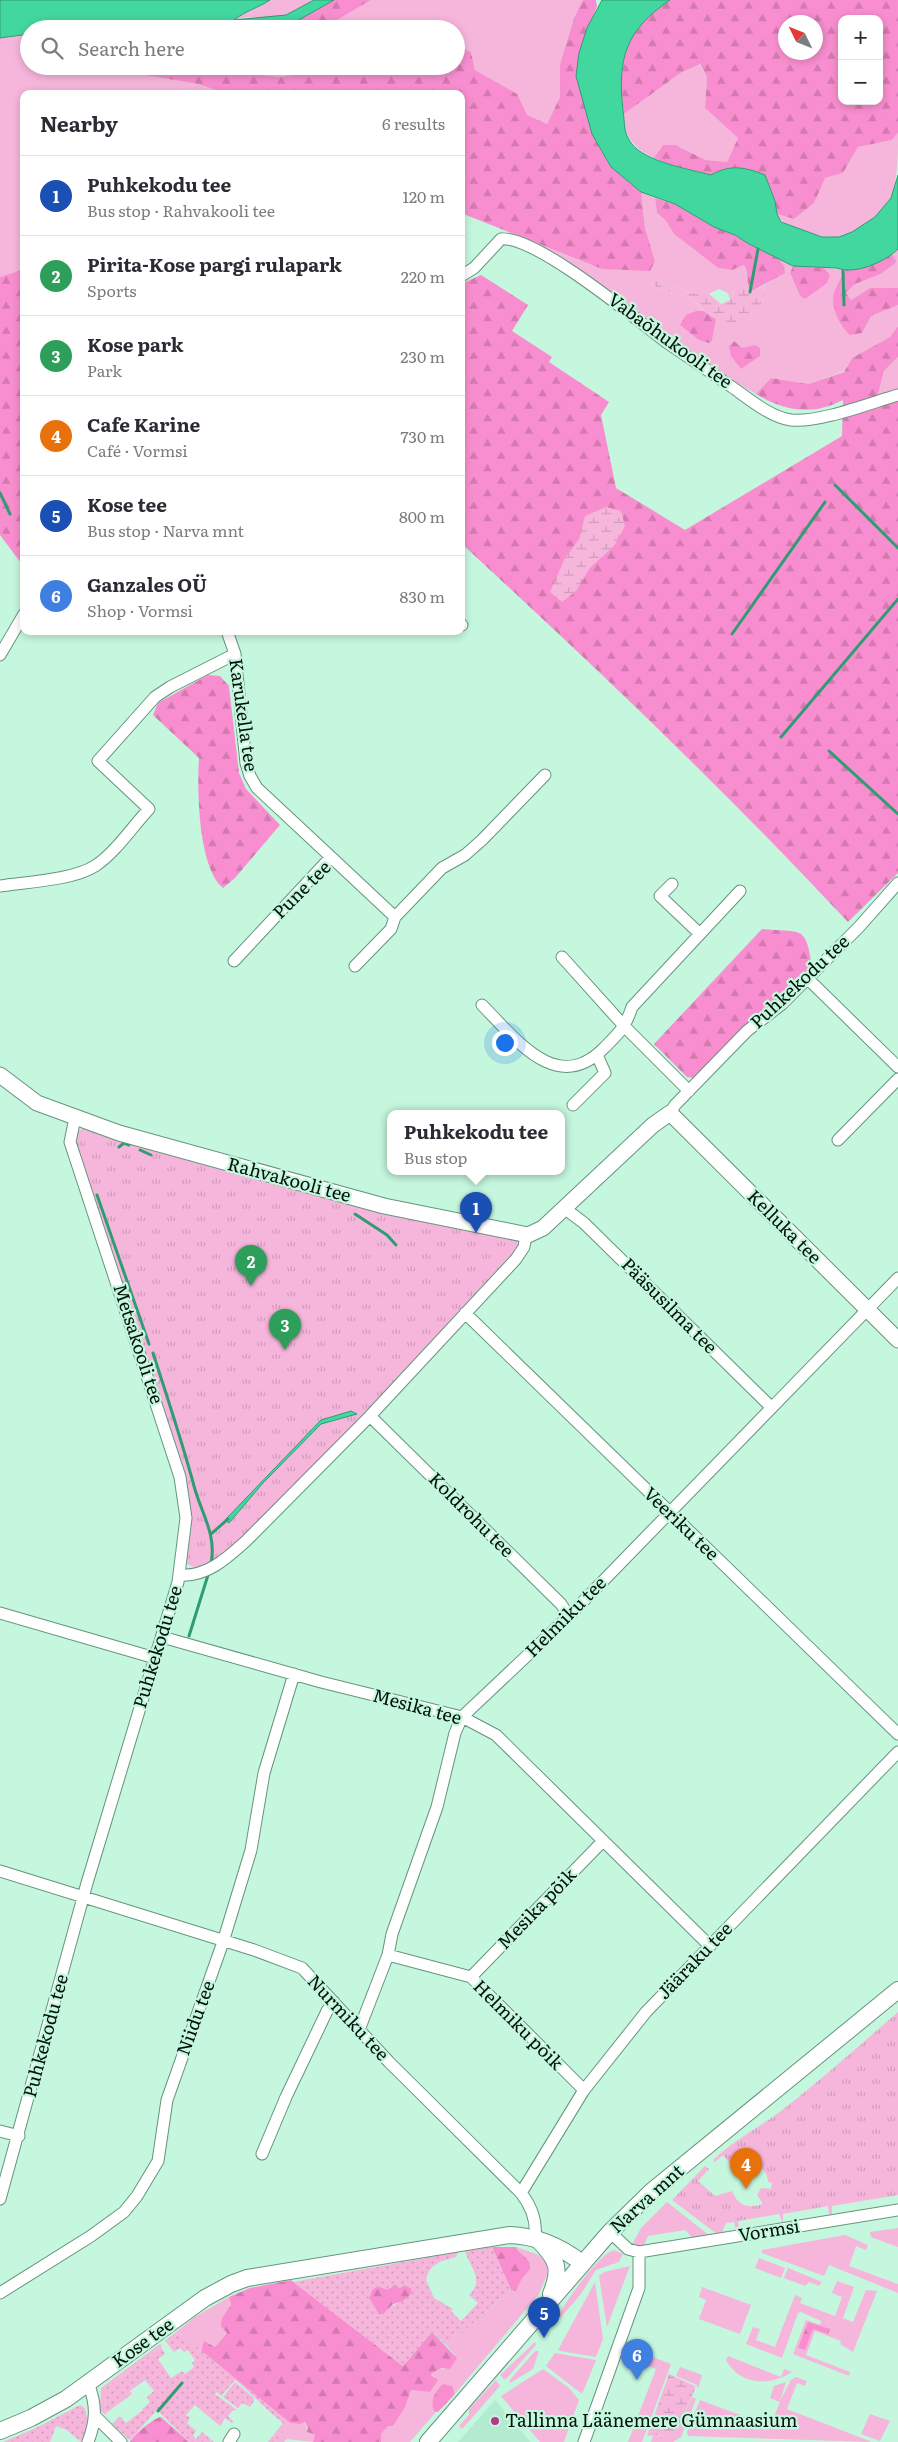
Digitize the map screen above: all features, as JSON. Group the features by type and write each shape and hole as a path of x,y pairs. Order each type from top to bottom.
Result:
{"main road":[{"name":"Narva mnt","path":"428,2442 582,2263 610,2232 652,2191 898,1990"},
{"name":"Kose tee","path":"0,2431 50,2409 205,2298 239,2281 261,2275 494,2236 519,2235 535,2238 559,2247 582,2263"},
{"path":"535,2238 552,2256 557,2268 556,2281 545,2308"}],"street":[{"name":"Vabaõhukooli tee","path":"465,274 474,268 501,238 515,239 586,280 668,343 782,418 799,420 817,417 898,395"},
{"path":"0,655 20,621"},
{"name":"Karukella tee","path":"228,635 235,654 246,763 250,776 257,788 331,857"},
{"path":"0,886 67,876 94,866 108,853 149,809 98,761 154,697 235,654"},
{"path":"355,966 391,929 396,917 442,868 465,855 482,840 545,775"},
{"name":"Pune tee","path":"234,961 331,857 396,917"},
{"name":"Puhkekodu tee","path":"0,2199 19,2136 83,1898 180,1575 202,1572 230,1555 370,1416 520,1254 526,1244 526,1235 539,1231 653,1125 670,1113 747,1031 782,1004 859,927 898,883"},
{"path":"672,884 660,896 700,934"},
{"path":"482,1005 526,1049 556,1066 572,1068 593,1060 625,1026 632,1007 740,891"},
{"path":"562,957 625,1026 689,1091"},
{"path":"807,978 898,1067"},
{"path":"573,1105 605,1073 597,1055"},
{"name":"Rahvakooli tee","path":"0,1062 17,1079 57,1110"},
{"name":"Rahvakooli tee","path":"0,1075 28,1097 75,1118 146,1142 384,1206 526,1235"},
{"path":"838,1140 898,1080"},
{"name":"Kelluka tee","path":"670,1113 898,1340"},
{"name":"Metsakooli tee","path":"75,1118 70,1136 72,1147 113,1268 183,1488 186,1524 180,1575"},
{"name":"Pääsusilma tee","path":"564,1208 584,1223 771,1407"},
{"name":"Helmiku tee","path":"359,2030 388,1955 392,1934 437,1807 455,1733 462,1717 569,1616 771,1407 821,1360 898,1278"},
{"name":"Veeriku tee","path":"465,1313 898,1734"},
{"name":"Koldrohu tee","path":"370,1416 561,1604 569,1616"},
{"path":"0,1613 155,1658"},
{"name":"Mesika tee","path":"162,1637 294,1674 462,1717 496,1735 710,1946"},
{"name":"Niidu tee","path":"0,2293 91,2236 124,2212 137,2196 158,2161 167,2100 224,1942 251,1850 264,1773 294,1674"},
{"name":"Jääraku tee","path":"521,2193 584,2090 646,2012 898,1752"},
{"name":"Mesika põik","path":"471,1977 603,1841"},
{"name":"Nurmiku tee","path":"0,1871 297,1965 521,2193 529,2204 537,2226 535,2238"},
{"name":"Helmiku põik","path":"388,1955 471,1977 584,2090"},
{"path":"262,2154 290,2089 327,2011 334,2002"},
{"path":"0,2131 19,2136"},
{"name":"Vormsi","path":"640,2252 898,2210"},
{"path":"584,2442 639,2288 640,2252 628,2249 610,2232"},
{"path":"88,2383 94,2399 95,2416 88,2442"},
{"path":"95,2416 121,2442"}],"shaded area":[{"path":"0,0 270,0 234,20 20,20 20,35 0,38"},
{"path":"314,0 334,0 299,20 234,20 286,15"},
{"path":"602,0 670,0 655,11 634,34 624,60 621,92 625,127 628,139 638,150 668,164 711,175 725,169 738,168 765,175 781,222 822,237 839,237 852,232 875,217 891,198 898,175 898,249 878,263 852,270 793,266 735,235 714,227 675,204 641,192 611,167 592,134 576,76 579,53 587,28"},
{"path":"351,1411 357,1414 321,1424 263,1483 229,1523 225,1520 321,1420"},
{"name":"Tallinna Läänemere Gümnaasium","path":"495,2400 530,2442 458,2442"}],"green space":[{"path":"270,0 314,0 286,15 274,18 247,17 233,20"},
{"path":"334,0 371,0 337,20 299,20"},
{"path":"371,0 583,0 574,18 560,64 560,97 547,124 526,115 516,94 475,70 471,52 465,50 465,20 337,20"},
{"path":"583,0 596,0 597,6 579,53 592,134 611,167 641,192 645,228 655,261 650,271 602,269 465,215 465,90 216,90 198,84 145,75 261,75 280,77 292,75 465,75 465,50 471,52 475,70 517,94 527,115 547,124 560,97 560,64 574,18"},
{"path":"670,0 898,0 898,133 892,140 858,147 843,173 825,178 814,203 794,219 777,214 775,201 765,176 738,168 724,169 711,175 668,164 654,158 663,145 675,145 706,160 727,162 738,138 705,108 707,77 700,64 682,72 624,114 622,95 623,62 633,35 642,23"},
{"path":"20,35 20,75 145,75 198,84 216,90 20,90 20,270 0,277 0,38"},
{"path":"699,64 707,77 705,108 738,138 727,162 706,160 675,145 663,145 654,158 635,146 631,141 625,129 624,114 682,72"},
{"path":"261,75 292,75 280,77"},
{"path":"898,133 898,158 891,198 869,222 846,235 830,237 791,226 784,223 779,217 777,214 795,219 825,178 843,173 858,147 892,140"},
{"path":"641,192 655,198 657,213 666,221 674,234 718,268 732,270 744,265 750,292 733,292 730,300 728,293 719,289 709,294 697,294 662,282 654,272 649,281 658,288 692,299 704,311 696,311 712,341 716,319 722,322 748,314 755,315 762,306 766,290 763,286 781,274 784,266 778,258 793,266 790,273 800,296 830,275 824,268 846,269 833,298 838,319 862,333 871,316 898,305 898,326 890,337 852,358 844,371 808,384 771,378 756,394 715,370 597,283 533,242 602,269 655,261 645,228"},
{"path":"655,198 675,204 714,227 735,235 778,258 784,266 785,273 750,292 744,265 732,270 718,268 674,234 666,221 657,213"},
{"path":"898,249 898,288 870,288 851,300 846,293 855,284 881,274 897,262 892,254"},
{"path":"892,254 897,262 881,274 855,284 846,293 851,300 870,288 898,288 898,305 871,316 862,333 850,335 841,324 834,309 833,295 838,284 846,269 869,266"},
{"path":"793,266 824,268 830,275 827,283 805,299 800,296 790,273"},
{"path":"20,270 20,562 0,535 0,277"},
{"path":"655,272 662,282 697,294 709,294 721,304 730,300 737,289 750,292 763,286 766,290 762,306 755,315 748,314 737,324 722,322 710,316 692,299 658,288 649,281 648,274"},
{"path":"481,275 528,305 512,331 552,357 549,362 609,402 601,415 616,488 685,530 842,436 843,400 832,405 810,410 788,408 756,394 771,378 808,384 844,372 852,358 890,337 898,326 898,357 884,371 875,407 898,400 898,873 848,922 754,824 658,729 465,547 465,282"},
{"path":"696,311 704,311 716,319 712,341 709,343 699,340 680,325 686,315"},
{"path":"734,341 742,348 755,345 760,348 760,356 741,369 731,356 729,347"},
{"path":"898,357 898,391 878,397 884,371"},
{"path":"606,507 621,511 625,526 614,546 590,568 576,591 562,602 550,592 564,560 579,539 585,516"},
{"path":"208,675 220,676 229,686 239,773 246,789 280,825 235,878 223,888 215,878 208,863 204,846 199,808 199,758 153,715 158,703"},
{"path":"762,929 800,933 807,943 812,967 694,1078 687,1077 654,1044"},
{"path":"85,1127 517,1240 520,1246 422,1355 225,1557 198,1569 187,1564 189,1514 75,1141 76,1132"},
{"path":"898,2012 898,2195 832,2206 832,2215 829,2214 828,2206 783,2214 783,2223 779,2214 738,2221 739,2229 736,2230 734,2222 726,2223 722,2232 717,2234 672,2200 705,2166 709,2169 698,2181 715,2196 732,2191 737,2200 744,2205 763,2204 757,2195 761,2188 771,2189 772,2183 768,2182 767,2176 761,2168 751,2165 735,2170 723,2155 715,2162 713,2160 796,2099"},
{"path":"667,2202 710,2236 693,2238 685,2230 648,2236 644,2246 638,2246 633,2243 641,2228"},
{"path":"898,2228 898,2247 871,2237 870,2232"},
{"path":"845,2235 868,2245 866,2250 856,2246 849,2266 898,2284 898,2293 829,2265 824,2276 762,2253 762,2250"},
{"path":"492,2247 516,2247 528,2260 530,2269 521,2280 516,2291 511,2290"},
{"path":"492,2247 511,2290 447,2346 432,2332 403,2366 293,2282 458,2252 456,2257 433,2266 426,2280 434,2298 453,2309 451,2311 461,2321 478,2303 469,2295 474,2289 476,2279 465,2251","holes":["395,2284 400,2288 404,2285 411,2288 411,2294 384,2314 379,2315 369,2298 372,2290 377,2286 387,2290"]},
{"path":"516,2247 539,2255 547,2263 547,2275 539,2294 455,2394 454,2391 410,2442 381,2442 381,2434 388,2426 393,2426 411,2390 430,2392 435,2377 431,2374 432,2372 445,2368 455,2355 447,2346 511,2290 516,2291 520,2280 531,2266"},
{"path":"614,2250 623,2254 619,2262 596,2270 581,2294 561,2317 558,2316 591,2269"},
{"path":"759,2258 785,2268 781,2278 755,2268"},
{"path":"630,2266 607,2327 599,2276 604,2272"},
{"path":"788,2268 822,2282 819,2286 809,2282 805,2286 784,2278"},
{"path":"291,2280 403,2366 432,2332 457,2358 450,2369 442,2368 432,2373 431,2375 438,2380 430,2392 411,2390 405,2407 393,2426 388,2426 381,2434 381,2442 313,2442 315,2435 307,2432 308,2428 305,2422 300,2424 290,2423 201,2351 204,2341 215,2347 227,2333 221,2326 222,2318 231,2305 229,2297 250,2288"},
{"path":"837,2281 854,2287 843,2318 853,2322 866,2290 877,2291 853,2352 840,2344 841,2341 815,2331 806,2355 850,2372 849,2376 793,2354 806,2320 820,2325 821,2321 801,2312 798,2313 782,2358 746,2344 753,2327 760,2329 756,2340 775,2347 795,2295 802,2298 800,2303 835,2316 842,2297 832,2293"},
{"path":"595,2282 603,2339 596,2357 558,2350"},
{"path":"395,2284 400,2288 404,2285 411,2288 411,2294 405,2301 393,2304 384,2314 379,2315 369,2298 372,2290 377,2286 389,2289"},
{"path":"702,2287 751,2305 740,2334 699,2319 706,2300 699,2297"},
{"path":"229,2297 231,2305 223,2321 227,2333 215,2347 209,2344 202,2346 201,2351 180,2333 167,2343 165,2341 195,2317"},
{"path":"808,2322 830,2329 828,2334 813,2329 805,2350 798,2348"},
{"path":"180,2333 290,2423 275,2442 268,2442 283,2423 235,2380 221,2396 217,2392 215,2394 237,2410 232,2411 228,2416 233,2421 232,2423 225,2418 220,2426 195,2405 186,2415 190,2418 187,2423 196,2431 193,2436 196,2439 202,2432 214,2442 189,2442 157,2410 130,2440 112,2424 120,2416 126,2423 143,2410 150,2402 147,2397 154,2391 145,2380 130,2391 132,2394 105,2414 106,2388 161,2347 165,2354 158,2359 171,2378 182,2371 185,2374 194,2367 192,2363 195,2360 188,2350 184,2352 180,2348 174,2352 167,2343"},
{"path":"535,2342 536,2345 504,2379 500,2375"},
{"path":"160,2344 162,2346 106,2388 105,2415 100,2410 101,2388"},
{"path":"632,2349 671,2364 642,2442 628,2442 656,2369 624,2358 626,2350"},
{"path":"535,2351 539,2351 533,2369 510,2383 509,2381"},
{"path":"555,2353 596,2360 582,2394 546,2366"},
{"path":"728,2356 781,2377 784,2369 792,2372 783,2377 774,2380 756,2381 747,2379 732,2369 726,2360"},
{"path":"680,2367 702,2375 698,2389 697,2385 676,2376"},
{"path":"543,2369 569,2388 579,2400 564,2442 540,2442 501,2396"},
{"path":"669,2374 695,2386 695,2389 677,2430 671,2435 647,2436"},
{"path":"796,2377 807,2381 805,2386 797,2383 787,2409 872,2442 688,2436 687,2432 700,2400 770,2426 780,2402 770,2398 774,2386 786,2382 780,2401 791,2380"},
{"path":"496,2380 500,2386 462,2429 459,2426 469,2415 469,2409"},
{"path":"235,2382 254,2398 250,2407 242,2403 238,2408 223,2397"},
{"path":"443,2384 452,2386 455,2394 438,2412 435,2412 433,2408 434,2397"},
{"path":"692,2397 696,2399 681,2437 673,2442 651,2442 653,2436 669,2435 677,2430"},
{"path":"80,2405 85,2408 88,2424 81,2442 67,2430 56,2426 50,2442 3,2442 38,2427"},
{"path":"870,2414 890,2421 880,2441 861,2434"},
{"path":"161,2417 189,2442 130,2442 144,2427"},
{"path":"304,2421 309,2433 315,2435 313,2442 287,2439 284,2442 275,2442 290,2423 300,2424"}],"waterway":[{"path":"750,292 758,249"},
{"path":"843,271 844,305"},
{"path":"835,485 898,548"},
{"path":"0,493 10,514"},
{"path":"732,634 825,502"},
{"path":"781,737 898,599"},
{"path":"829,751 898,814"},
{"path":"119,1147 124,1143 129,1145"},
{"path":"140,1150 151,1155"},
{"path":"97,1195 149,1344"},
{"path":"355,1214 387,1235 396,1245"},
{"path":"153,1353 210,1533 212,1543 211,1564"},
{"path":"211,1534 228,1519"},
{"path":"189,1636 208,1575"},
{"path":"158,2411 182,2383"}],"place":[{"name":"Puhkekodu tee","path":"476,1233"},
{"name":"Pirita-Kose pargi rulapark","path":"251,1286"},
{"name":"Kose park","path":"285,1350"},
{"name":"Cafe Karine","path":"746,2189"},
{"name":"Kose tee","path":"544,2338"},
{"name":"Ganzales OÜ","path":"637,2380"},
{"name":"Tallinna Läänemere Gümnaasium","path":"495,2421"}]}
